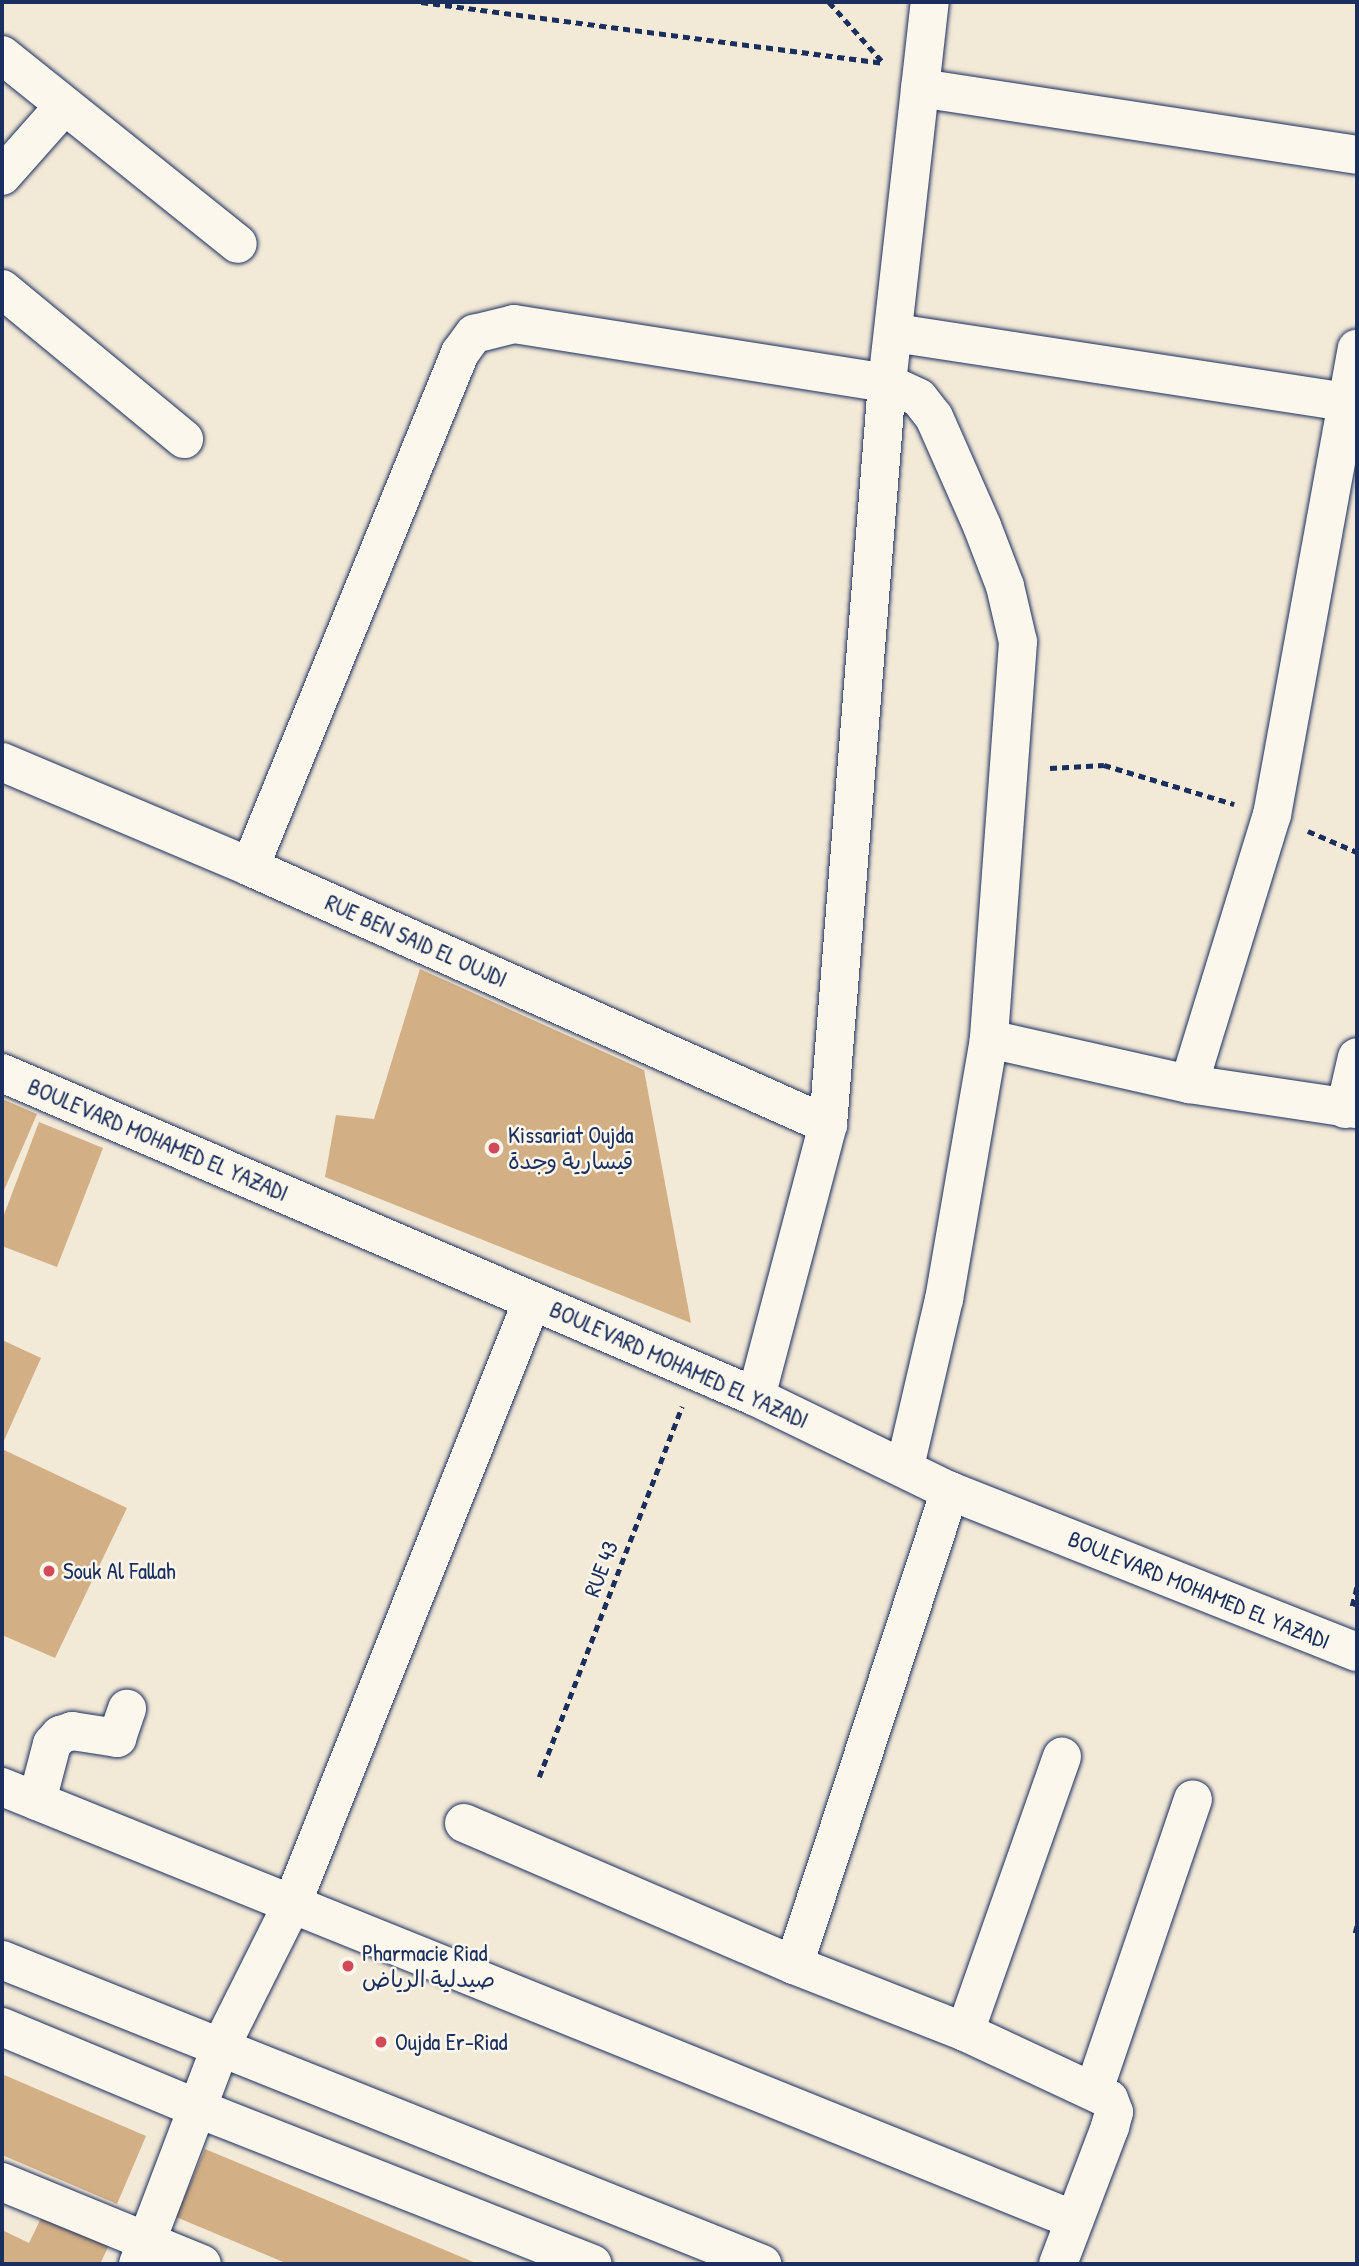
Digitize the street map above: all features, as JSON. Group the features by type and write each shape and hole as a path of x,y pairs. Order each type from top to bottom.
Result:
{"street":[{"path":"756,1397 828,1125 887,383 930,2"},
{"path":"2,55 238,244"},
{"path":"920,88 1357,155"},
{"path":"2,176 64,106"},
{"path":"2,289 184,439"},
{"path":"250,867 460,353 474,334 514,324 887,383 919,398 934,417 1005,586 1018,642 989,1039 944,1300 905,1467"},
{"path":"894,332 1346,402"},
{"path":"1189,1084 1272,816 1357,349"},
{"name":"RUE BEN SAID EL OUJDI","path":"2,762 250,867 828,1125"},
{"path":"989,1039 1189,1084 1351,1109 1357,1057"},
{"name":"BOULEVARD MOHAMED EL YAZADI","path":"2,1073 756,1397 950,1491 1357,1653"},
{"path":"143,2253 221,2046 292,1904 532,1301"},
{"path":"794,1965 950,1491"},
{"path":"37,1801 52,1745 60,1735 72,1731 117,1738 127,1709"},
{"path":"965,2032 1062,1757"},
{"path":"2,1787 1074,2220"},
{"path":"1094,2090 1193,1799"},
{"path":"464,1823 794,1965 965,2032 1109,2099 1114,2112 1058,2264"},
{"path":"2,1960 762,2264"},
{"path":"2,2027 199,2109 593,2264"},
{"path":"2,2182 143,2253 202,2264"}],"path":[{"path":"421,2 884,63 829,2"},
{"path":"1010,770 1104,765 1272,816 1357,852"},
{"name":"RUE 43","path":"539,1777 695,1373"},
{"path":"1355,1933 1357,1925"}],"building":[{"name":"Kissariat Oujda قيسارية وجدة","path":"420,969 644,1070 691,1323 325,1177 336,1115 374,1119"},
{"path":"2,1099 37,1114 2,1195"},
{"path":"39,1122 103,1148 57,1267 2,1246 2,1220"},
{"path":"2,1340 41,1358 2,1445"},
{"name":"Souk Al Fallah","path":"2,1449 127,1508 55,1658 2,1635"},
{"path":"2,2074 146,2136 117,2204 2,2155"},
{"path":"205,2149 478,2264 288,2264 176,2217"},
{"path":"46,2208 112,2239 100,2264 2,2264 2,2230 29,2243"}],"place":[{"name":"Kissariat Oujda قيسارية وجدة","path":"494,1148"},
{"name":"Souk Al Fallah","path":"49,1571"},
{"name":"Pharmacie Riad صيدلية الرياض","path":"348,1966"},
{"name":"Oujda Er-Riad","path":"381,2042"}]}
